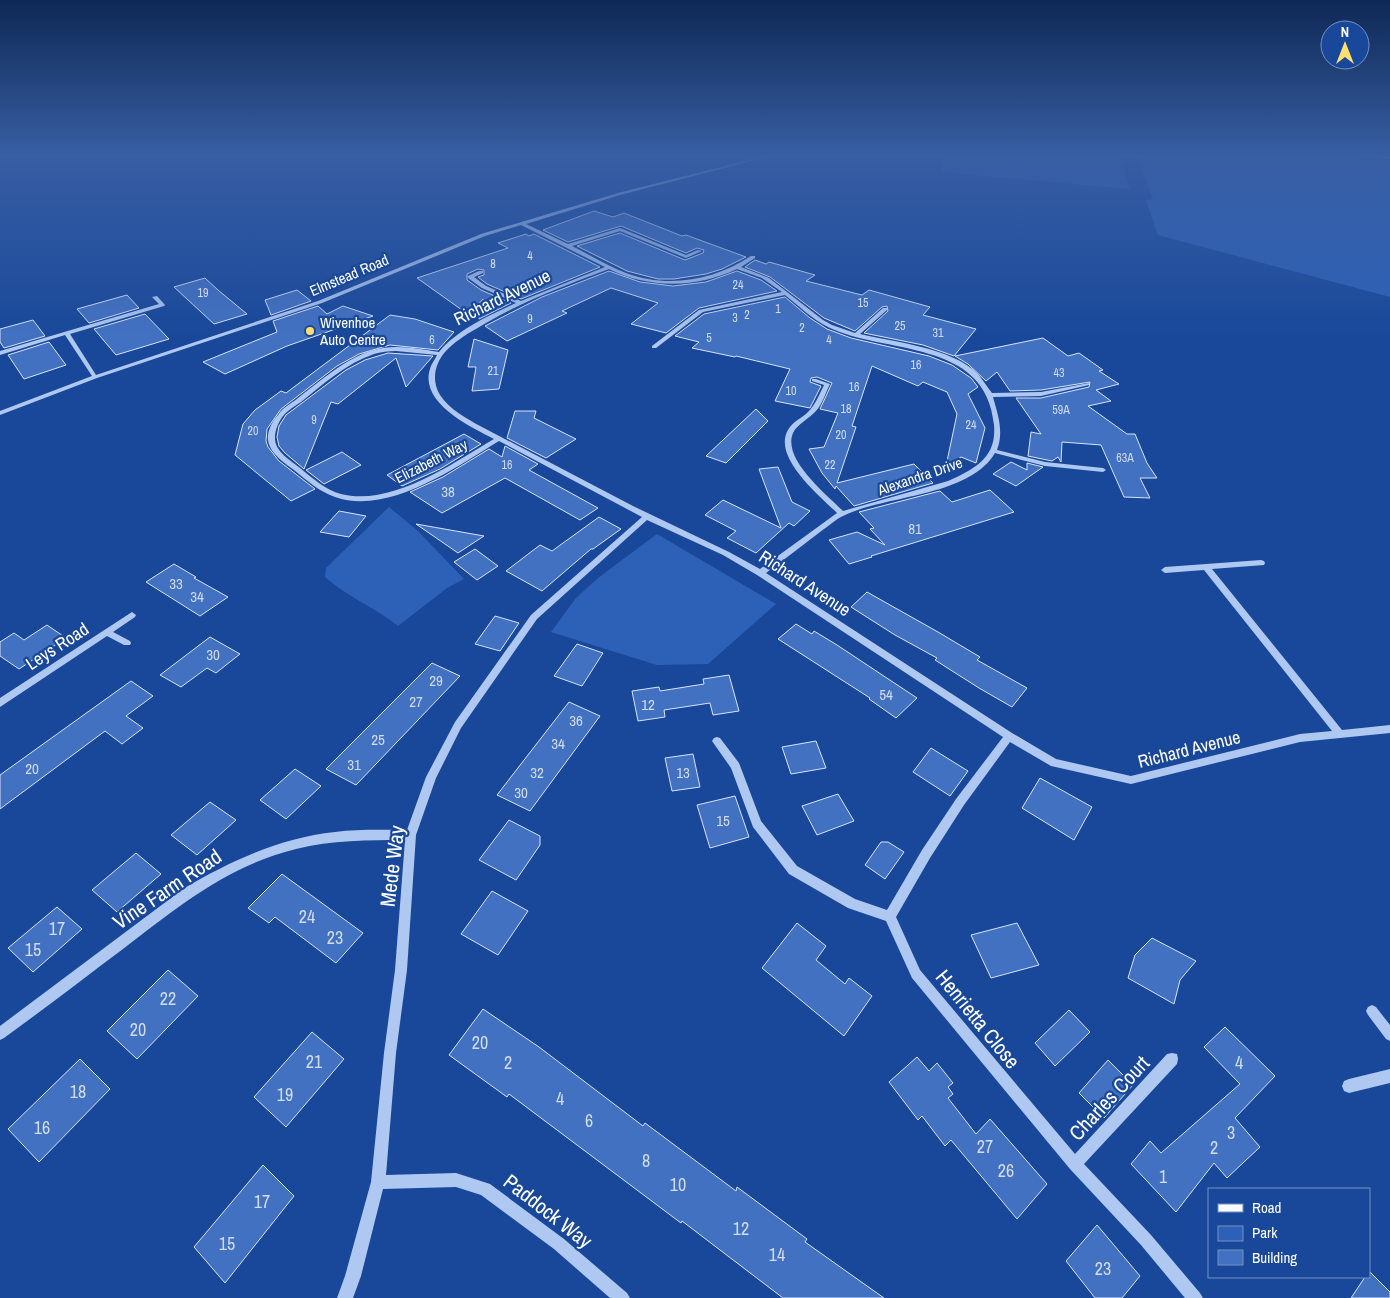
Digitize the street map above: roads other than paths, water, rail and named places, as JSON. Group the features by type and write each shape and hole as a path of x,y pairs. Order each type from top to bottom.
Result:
{"street":[{"name":"Elmstead Road","path":"0,413 95,377 320,302 452,246 543,217"},
{"path":"521,223 634,277 683,282 717,276 739,268 753,257"},
{"path":"568,246 620,230 686,257 700,251"},
{"name":"Richard Avenue","path":"610,267 521,304 468,329 452,341 440,354 433,366 431,379 434,392 452,410 500,438 647,516 721,551 760,573 1009,736 1054,762 1131,780 1300,738 1390,729"},
{"path":"739,268 766,279 817,319 856,335 916,346 960,364 975,376 991,395 995,409 998,438 994,451 1045,464 1103,470"},
{"path":"481,272 470,277 484,287 521,304"},
{"path":"654,347 702,312 786,293"},
{"path":"155,297 168,310"},
{"path":"0,353 162,305"},
{"path":"856,335 885,309"},
{"path":"67,334 95,377"},
{"name":"Elizabeth Way","path":"440,354 391,349 360,357 280,414 272,428 271,441 273,448 277,454 303,474 334,494 356,500 375,499 404,490 500,438"},
{"path":"814,380 827,384 815,409 798,422 790,432 787,440 788,448 803,476 841,513"},
{"path":"991,395 1041,394 1087,384"},
{"name":"Alexandra Drive","path":"760,573 841,513 952,481 982,465 994,451"},
{"name":"Mede Way","path":"345,1298 353,1276 378,1182 400,970 411,835 431,777 458,725 524,630 543,607 647,516"},
{"path":"1165,570 1261,563"},
{"path":"1206,567 1340,734"},
{"name":"Leys Road","path":"0,703 132,615"},
{"name":"Leys Road","path":"106,632 127,643"},
{"path":"717,741 735,766 757,824 793,870 852,904 890,916 955,809 1009,736"},
{"name":"Vine Farm Road","path":"0,1034 179,899 218,873 263,853 314,839 411,835"},
{"name":"Henrietta Close","path":"890,916 916,974 1074,1164 1146,1240 1195,1298"},
{"path":"1372,1011 1390,1035"},
{"name":"Charles Court","path":"1074,1164 1172,1059"},
{"path":"1349,1086 1390,1076"},
{"name":"Paddock Way","path":"378,1182 456,1180 485,1189 559,1244 622,1298"}],"place":[{"name":"Wivenhoe Auto Centre","path":"310,331"}]}
